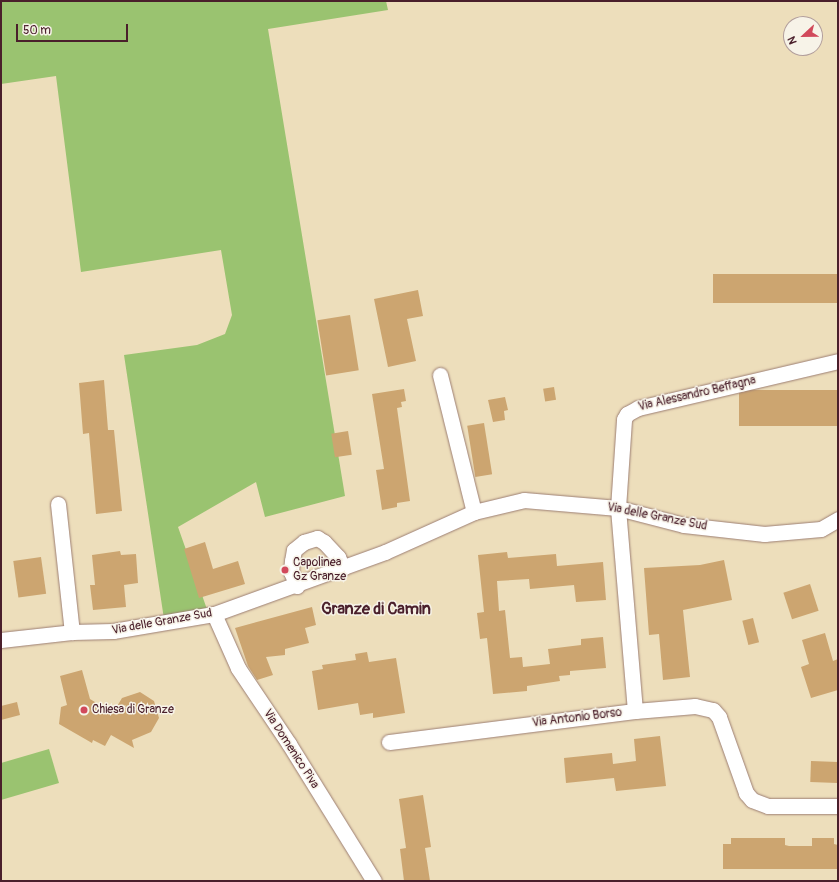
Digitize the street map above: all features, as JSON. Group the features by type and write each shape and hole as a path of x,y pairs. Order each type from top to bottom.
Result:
{"street":[{"name":"Via Alessandro Beffagna","path":"618,508 624,420 632,409 838,361"},
{"path":"440,375 474,512"},
{"name":"Via delle Granze Sud","path":"1,640 72,632 114,631 214,614 296,586 385,552 474,512 524,500 618,508 684,525 764,534 821,529 838,518"},
{"path":"58,504 72,632"},
{"name":"Via Antonio Borso","path":"389,742 635,711 618,508"},
{"path":"296,586 291,572 294,550 304,542 317,538 324,542 338,557 342,568"},
{"name":"Via Domenico Piva","path":"214,614 238,668 289,744 374,881"},
{"path":"635,711 695,706 712,710 719,717 746,793 752,800 768,806 838,806"}],"green space":[{"path":"1,1 386,1 388,10 268,29 345,496 265,517 256,482 178,527 209,615 164,619 124,355 197,345 225,334 232,315 221,250 81,272 56,76 1,84"},
{"path":"49,749 59,783 1,800 1,763"}],"building":[{"path":"713,274 838,274 838,303 713,303"},
{"path":"418,290 423,316 407,319 416,361 388,367 374,299"},
{"path":"350,315 359,370 326,375 317,320"},
{"path":"104,380 108,430 114,430 122,511 96,514 89,433 83,434 79,383"},
{"path":"554,387 556,400 545,402 543,389"},
{"path":"404,389 406,401 401,402 402,407 397,408 410,501 397,503 397,507 382,510 376,470 384,469 372,394"},
{"path":"739,390 838,390 838,426 739,426"},
{"path":"505,397 508,410 504,411 505,420 493,422 488,400"},
{"path":"484,423 492,474 475,477 467,426"},
{"path":"348,431 352,455 335,457 331,434"},
{"path":"205,542 213,569 238,561 245,584 199,598 184,549"},
{"path":"120,551 121,555 136,554 138,583 124,585 126,607 93,610 90,585 95,585 92,555"},
{"path":"507,552 508,558 556,554 557,566 603,562 606,600 576,602 574,585 530,589 529,579 497,581 499,611 505,610 510,658 522,657 523,667 550,664 548,649 581,645 581,639 603,637 606,668 570,671 570,675 559,676 560,681 527,686 527,691 493,694 487,638 480,639 477,613 484,612 478,555"},
{"path":"41,557 46,594 18,598 13,561"},
{"path":"724,560 732,600 683,610 690,677 663,680 659,634 649,635 644,568 700,565"},
{"path":"810,584 819,611 792,619 783,593"},
{"path":"312,607 316,625 305,628 309,643 285,649 285,655 266,657 273,675 257,680 248,666 235,628"},
{"path":"753,618 759,642 748,645 742,621"},
{"path":"825,633 833,661 838,659 838,690 811,698 801,667 809,664 802,640"},
{"path":"367,652 369,662 396,658 405,713 373,718 373,713 360,715 358,703 318,710 312,671 323,669 322,665 356,660 355,654"},
{"name":"Chiesa di Granze","path":"82,670 90,699 113,713 122,698 140,692 154,701 159,718 151,732 132,740 134,748 111,735 105,746 93,740 92,743 59,724 61,707 67,705 60,676"},
{"path":"17,702 20,715 1,720 1,706"},
{"path":"660,736 666,786 616,791 614,778 566,783 564,758 612,753 613,764 636,761 634,739"},
{"path":"811,761 838,762 837,783 810,782"},
{"path":"423,795 431,847 425,848 430,881 404,881 400,849 406,848 399,799"},
{"path":"731,838 785,838 785,845 812,846 812,838 834,838 834,844 838,845 838,869 723,869 723,844 731,844"}],"place":[{"name":"Capolinea Gz Granze","path":"285,570"},
{"name":"Chiesa di Granze","path":"84,710"}],"district":[{"name":"Granze di Camin","path":"376,609"}]}
